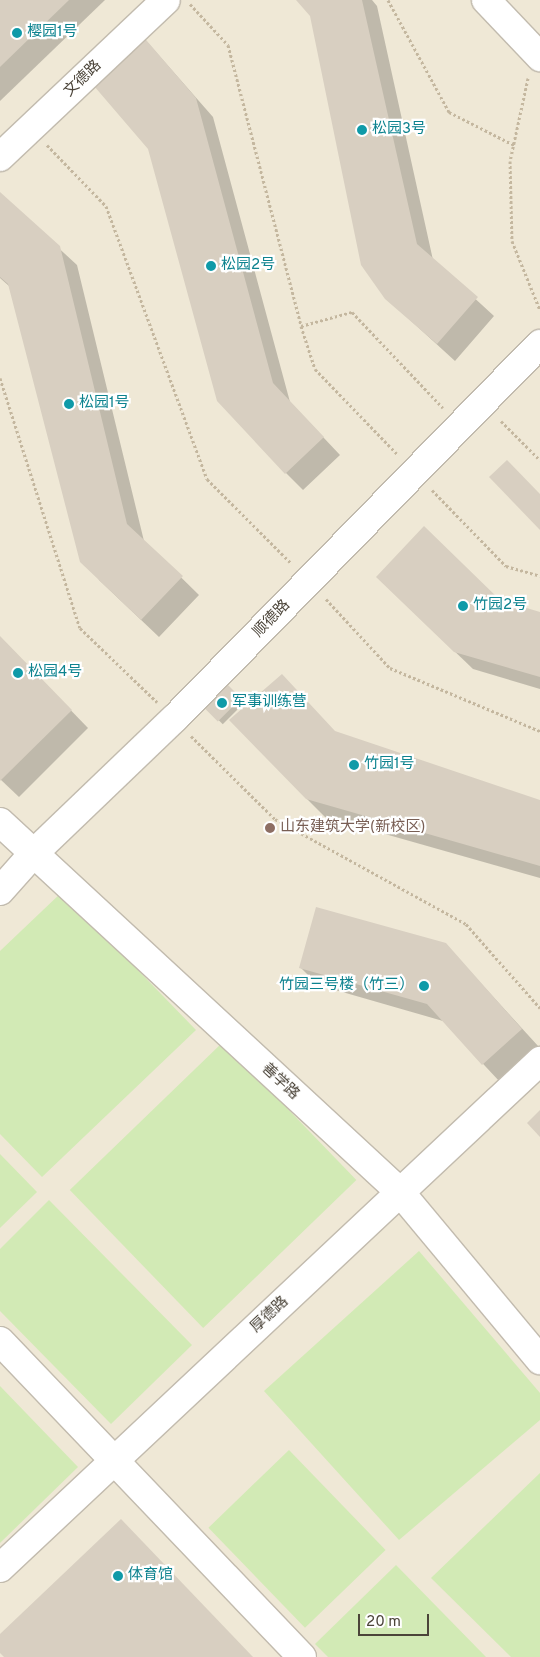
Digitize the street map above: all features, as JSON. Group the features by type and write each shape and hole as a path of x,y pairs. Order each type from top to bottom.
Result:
{"street":[{"name":"文德路","path":"0,157 166,0"},
{"path":"486,0 537,54"},
{"name":"顺德路","path":"0,891 32,855 174,719 540,344"},
{"name":"善学路","path":"0,822 32,855 400,1192 540,1360"},
{"name":"厚德路","path":"0,1568 540,1061"},
{"path":"0,1341 302,1657"}],"path":[{"path":"186,0 228,45 301,326 352,312 460,426"},
{"path":"388,0 449,112 514,145"},
{"path":"537,54 510,161 512,241 540,310"},
{"path":"31,128 106,206 207,479 309,581 390,668 540,732"},
{"path":"0,378 80,628 275,819 466,924 540,1008"},
{"path":"483,402 540,460"}],"shaded area":[{"name":"山东建筑大学(新校区)","path":"0,0 540,0 540,1657 0,1657"}],"green space":[{"path":"62,892 196,1030 42,1177 0,1134 0,951"},
{"path":"223,1042 356,1180 203,1328 70,1190"},
{"path":"0,1154 37,1192 0,1228"},
{"path":"49,1200 192,1345 111,1424 0,1311 0,1249"},
{"path":"419,1251 540,1393 540,1420 399,1540 264,1391"},
{"path":"0,1386 78,1467 0,1543"},
{"path":"289,1450 386,1550 305,1628 208,1528"},
{"path":"540,1473 540,1657 511,1657 431,1578"},
{"path":"396,1565 486,1657 328,1657 315,1644"}],"building":[{"name":"樱园1号","path":"0,0 69,0 0,67"},
{"name":"松园3号","path":"296,0 362,0 417,244 478,297 437,344 385,299 361,265 310,16"},
{"name":"松园2号","path":"141,34 196,98 273,383 324,437 285,474 217,401 148,149 88,79"},
{"name":"松园1号","path":"0,192 60,246 127,524 183,576 141,620 80,562 8,284 0,277"},
{"path":"507,460 540,494 540,530 489,477"},
{"name":"竹园2号","path":"424,526 500,600 540,612 540,677 454,652 376,577"},
{"name":"松园4号","path":"0,636 72,710 0,781"},
{"name":"竹园1号","path":"282,674 335,731 540,800 540,866 306,799 229,720"},
{"name":"军事训练营","path":"227,684 241,698 218,721 204,707"},
{"name":"竹园三号楼（竹三）","path":"316,907 446,943 522,1029 482,1065 427,1004 299,968"},
{"path":"540,1110 540,1137 527,1123"},
{"name":"体育馆","path":"121,1519 253,1657 4,1657 0,1653 0,1634"}],"place":[{"name":"樱园1号","path":"17,33"},
{"name":"松园3号","path":"362,130"},
{"name":"松园2号","path":"211,266"},
{"name":"松园1号","path":"69,404"},
{"name":"竹园2号","path":"463,606"},
{"name":"松园4号","path":"18,673"},
{"name":"军事训练营","path":"222,703"},
{"name":"竹园1号","path":"354,765"},
{"name":"山东建筑大学(新校区)","path":"270,828"},
{"name":"竹园三号楼（竹三）","path":"424,986"},
{"name":"体育馆","path":"118,1576"}]}
